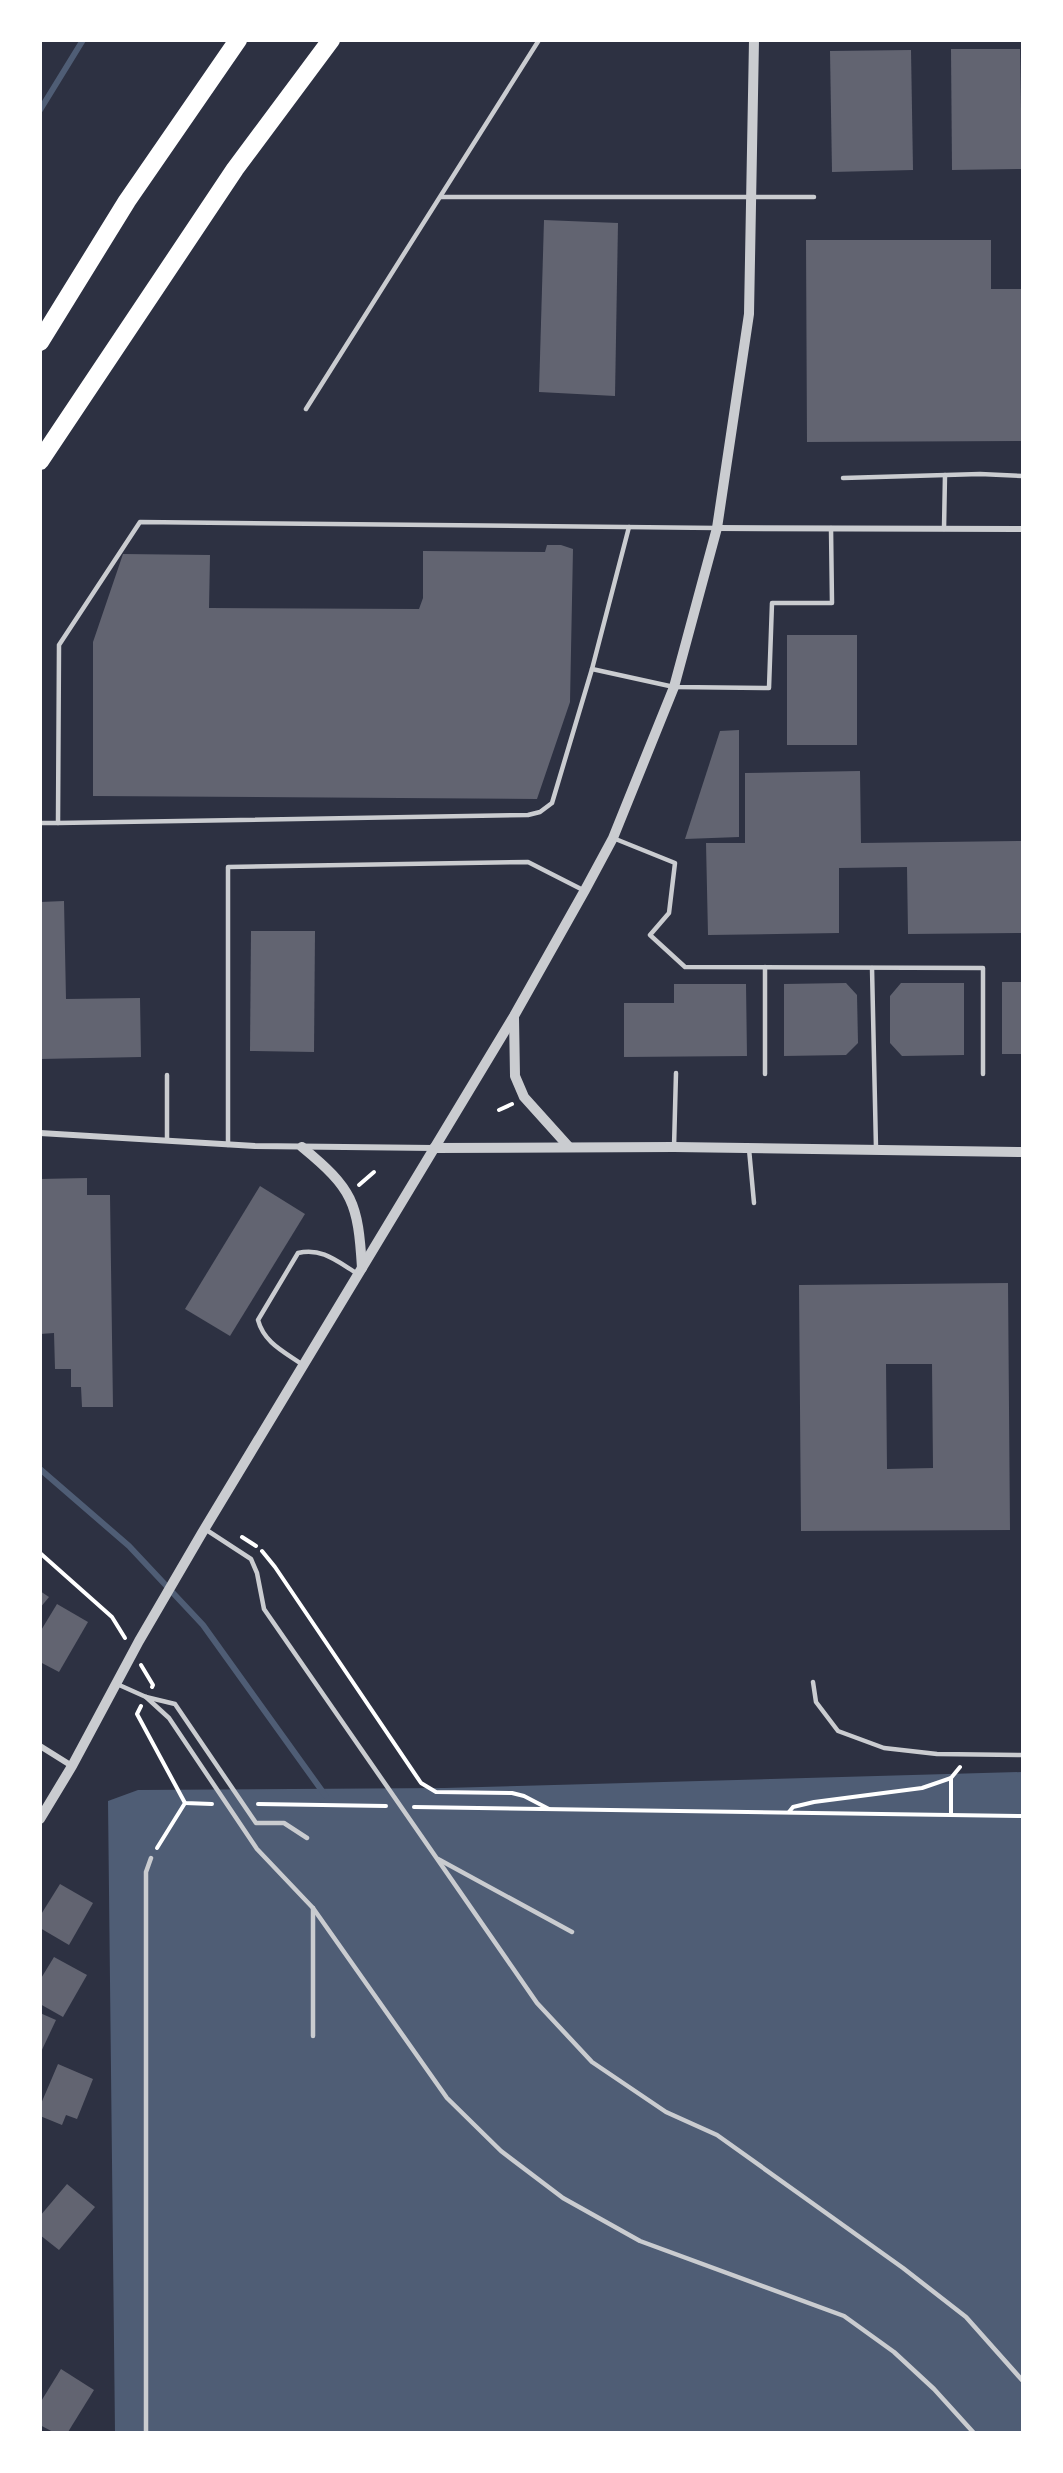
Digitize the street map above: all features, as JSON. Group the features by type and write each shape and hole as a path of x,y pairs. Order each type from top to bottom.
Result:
{"highway":[{"path":"40,342 127,201 238,40"},
{"path":"40,461 235,169 331,40"}],"street":[{"path":"40,1819 72,1766 139,1641 514,1016 585,890 613,838 674,687 717,528 749,314 754,40"},
{"path":"717,528 1023,529"},
{"path":"514,1016 515,1076 524,1097 569,1147"},
{"path":"40,1132 302,1147 674,1147 1023,1152"},
{"path":"302,1147 330,1170 347,1192 357,1219 360,1271"},
{"path":"40,1746 72,1766"}],"lane":[{"path":"306,409 539,40"},
{"path":"441,197 814,197"},
{"path":"843,478 945,475 1023,476"},
{"path":"944,529 945,475"},
{"path":"58,823 59,645 140,522 717,528"},
{"path":"40,823 528,815 540,812 552,803 592,669 629,527"},
{"path":"592,669 674,687 769,688 772,603 832,603 831,528"},
{"path":"613,838 675,863 669,913 650,935 685,967 983,968 983,1074"},
{"path":"228,1144 228,867 528,862 585,890"},
{"path":"765,967 765,1074"},
{"path":"872,968 876,1150"},
{"path":"674,1147 676,1073"},
{"path":"167,1075 168,1140"},
{"path":"749,1149 754,1203"},
{"path":"304,1365 273,1344 262,1333 258,1320 298,1253 312,1250 360,1271"},
{"path":"204,1531 250,1559 257,1573 264,1609 537,2003 592,2062 666,2112 717,2135 903,2268 966,2317 1023,2380"},
{"path":"813,1682 816,1702 838,1731 884,1748 937,1754 1023,1755"},
{"path":"117,1684 146,1697 175,1704 256,1823 284,1823 307,1838"},
{"path":"146,1697 169,1718 257,1849 313,1908 447,2098 501,2151 563,2198 640,2241 844,2316 894,2352 926,2381 973,2433"},
{"path":"435,1857 572,1932"},
{"path":"146,2433 146,1872 151,1858"},
{"path":"313,1908 313,2036"}],"path":[{"path":"499,1110 516,1103"},
{"path":"354,1189 374,1172"},
{"path":"240,1535 252,1542 275,1567 421,1783 436,1792 512,1792 550,1809"},
{"path":"789,1812 793,1807 814,1802 922,1788 951,1778 968,1755"},
{"path":"951,1778 951,1815"},
{"path":"151,1858 185,1803"},
{"path":"212,1804 224,1804"},
{"path":"247,1804 395,1807"},
{"path":"407,1807 1023,1816"}],"water":[{"path":"1022,1772 1022,2432 115,2432 108,1801 138,1790 444,1788"}],"building":[{"path":"951,49 1020,49 1022,169 952,170"},
{"path":"911,50 913,170 832,172 830,51"},
{"path":"544,220 618,223 615,396 539,392"},
{"path":"806,240 991,240 991,289 1022,289 1022,441 807,442"},
{"path":"547,545 561,545 573,549 570,702 537,799 93,796 93,642 123,554 210,555 209,608 419,609 423,598 423,551 545,552"},
{"path":"787,635 857,635 857,745 787,745"},
{"path":"739,730 739,837 685,839 720,731"},
{"path":"860,771 861,843 1022,841 1022,933 908,934 907,867 839,868 839,933 708,935 706,843 745,843 745,773"},
{"path":"64,901 66,999 140,998 141,1057 40,1059 40,902"},
{"path":"251,931 315,931 314,1052 250,1051"},
{"path":"1002,982 1022,982 1022,1054 1002,1054"},
{"path":"846,983 857,995 858,1043 846,1055 784,1056 784,984"},
{"path":"901,983 964,983 964,1055 902,1056 890,1043 890,996"},
{"path":"674,984 746,984 747,1056 624,1057 624,1003 674,1003"},
{"path":"87,1178 87,1195 110,1195 113,1407 82,1407 81,1387 71,1387 71,1369 55,1369 54,1333 40,1334 40,1179"},
{"path":"260,1186 305,1214 230,1336 185,1309"},
{"path":"1008,1283 1010,1530 801,1531 799,1285","holes":["886,1364 932,1364 933,1468 887,1469"]},
{"path":"40,1591 49,1597 40,1608"},
{"path":"57,1604 88,1622 59,1672 40,1662 40,1632"},
{"path":"60,1884 93,1903 69,1945 40,1928 40,1916"},
{"path":"54,1957 87,1975 63,2017 40,2004 40,1980"},
{"path":"40,2013 56,2020 40,2054"},
{"path":"58,2064 93,2079 77,2119 66,2115 62,2125 40,2116 40,2106"},
{"path":"67,2184 95,2207 59,2250 40,2235 40,2216"},
{"path":"61,2369 94,2390 68,2432 53,2432 40,2425 40,2403"}],"waterway":[{"path":"40,110 83,40"},
{"path":"40,1469 129,1546 203,1625 325,1795"}]}
